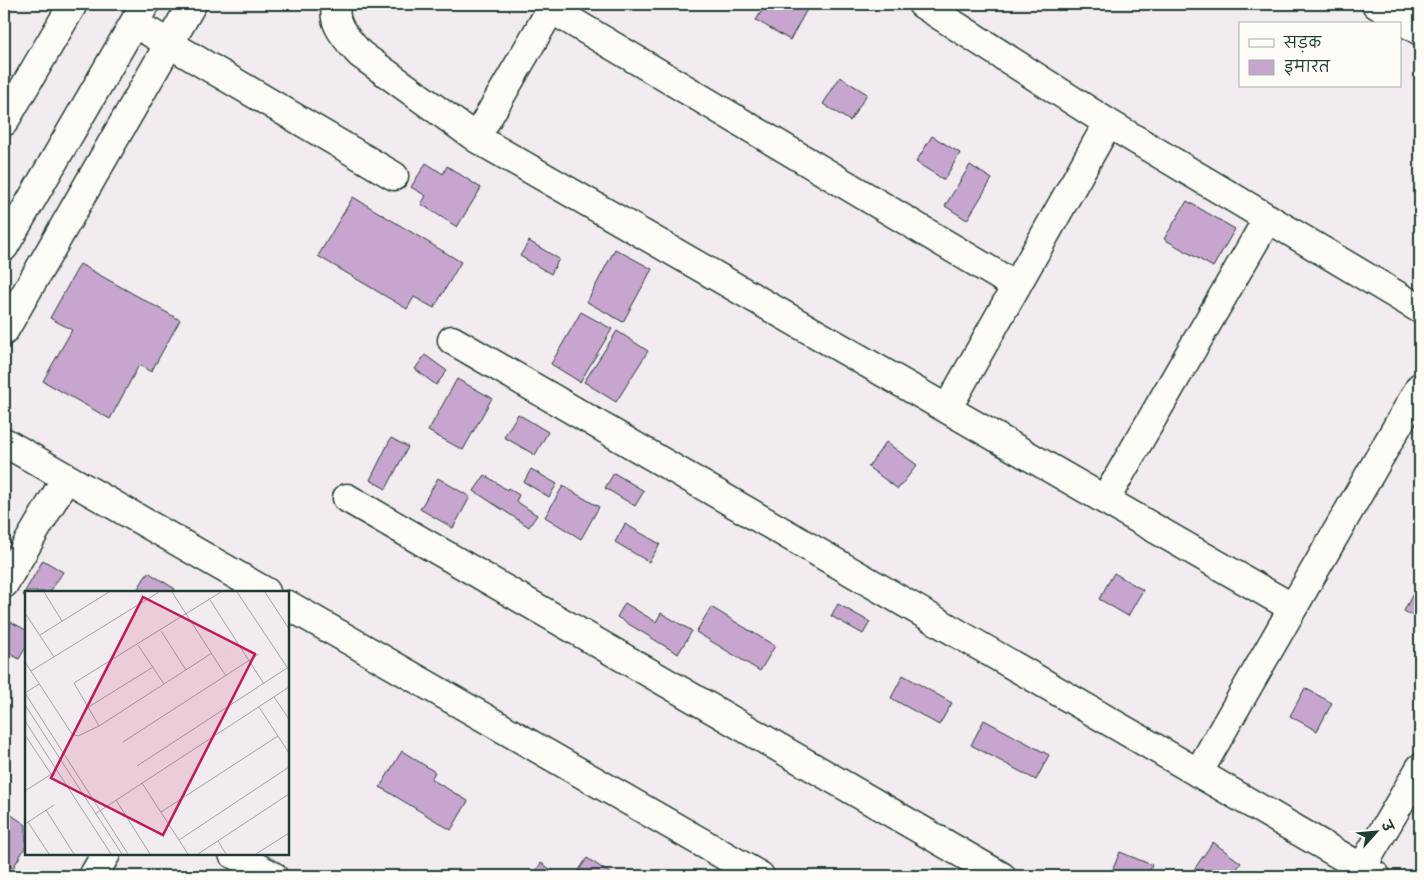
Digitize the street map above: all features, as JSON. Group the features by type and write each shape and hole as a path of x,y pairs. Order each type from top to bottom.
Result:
{"street":[{"path":"4,331 192,4"},
{"path":"337,4 335,9 336,21 344,36 360,54 476,138 1293,608"},
{"path":"922,4 1108,123 1420,309"},
{"path":"1376,4 1412,18"},
{"path":"476,138 552,6 1016,286"},
{"path":"6,113 61,8"},
{"path":"4,247 139,13 169,43 394,176"},
{"path":"947,409 1108,123"},
{"path":"1105,500 1268,218"},
{"path":"452,340 1198,773 1365,873 1420,768"},
{"path":"1198,773 1420,387"},
{"path":"4,442 261,591"},
{"path":"4,584 66,478"},
{"path":"347,498 1001,876"},
{"path":"289,606 760,876"},
{"path":"93,876 105,855"},
{"path":"236,855 273,876"}],"building":[{"path":"766,4 810,4 790,40 756,20"},
{"path":"840,77 867,94 850,121 823,104"},
{"path":"932,136 960,153 944,180 916,162"},
{"path":"426,163 443,174 447,166 481,188 457,227 421,204 426,196 411,187"},
{"path":"970,165 992,179 967,220 945,206"},
{"path":"353,197 461,262 434,308 414,297 407,309 318,256"},
{"path":"1187,201 1235,229 1213,267 1164,239"},
{"path":"529,241 559,259 551,274 520,256"},
{"path":"615,249 652,269 623,322 587,302"},
{"path":"80,264 180,320 151,372 139,365 110,419 43,381 72,330 50,318"},
{"path":"581,312 612,329 580,382 551,364"},
{"path":"617,331 648,351 616,402 584,382"},
{"path":"425,355 447,371 436,385 415,369"},
{"path":"457,379 492,398 463,450 428,431"},
{"path":"518,414 548,432 535,455 504,437"},
{"path":"391,438 408,447 386,489 370,480"},
{"path":"886,442 917,465 898,489 868,467"},
{"path":"531,469 557,484 549,497 524,482"},
{"path":"614,473 644,491 635,506 605,488"},
{"path":"485,475 507,490 508,488 519,495 516,501 537,515 529,527 474,491"},
{"path":"438,478 470,497 453,528 420,509"},
{"path":"563,486 599,507 581,539 545,517"},
{"path":"625,524 660,544 649,562 615,542"},
{"path":"43,560 63,572 51,591 25,591"},
{"path":"148,572 175,589 174,591 137,591"},
{"path":"1114,573 1143,590 1128,616 1099,599"},
{"path":"1420,583 1420,620 1404,611"},
{"path":"625,603 656,622 661,613 692,631 678,654 617,617"},
{"path":"838,604 870,622 863,634 831,616"},
{"path":"711,607 775,646 760,671 696,632"},
{"path":"11,622 25,629 25,649 19,659 4,650 4,635"},
{"path":"903,675 952,703 939,725 891,698"},
{"path":"1305,688 1332,703 1317,731 1290,716"},
{"path":"984,720 1049,755 1036,780 971,745"},
{"path":"402,751 435,772 431,779 468,801 451,830 380,787"},
{"path":"4,810 25,824 25,848 13,868 4,862"},
{"path":"1213,842 1241,863 1232,876 1200,876 1193,871"},
{"path":"1120,852 1152,865 1148,876 1126,876 1112,871"},
{"path":"587,858 614,876 575,876"},
{"path":"541,863 561,876 533,875"}]}
